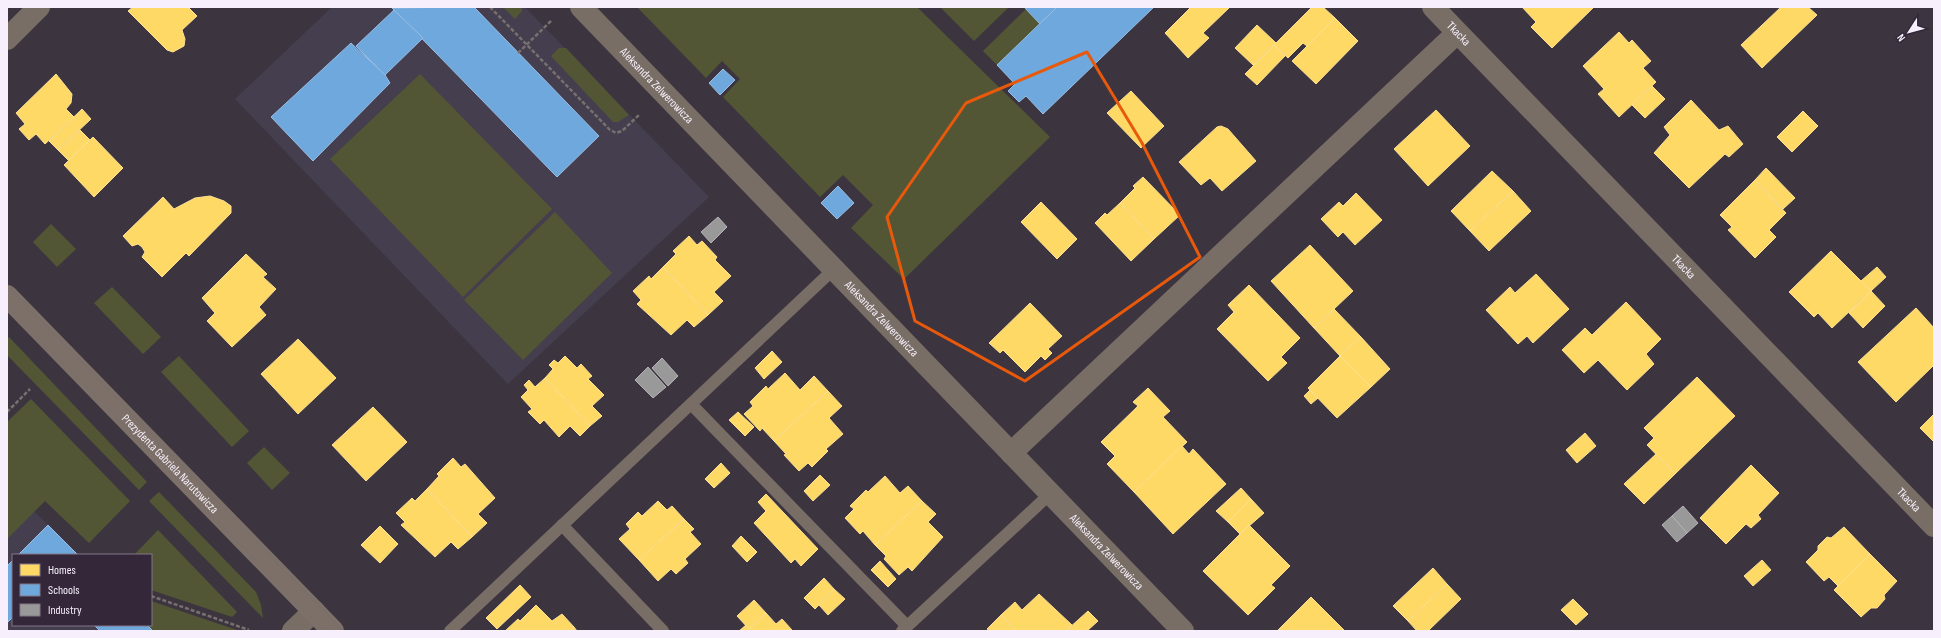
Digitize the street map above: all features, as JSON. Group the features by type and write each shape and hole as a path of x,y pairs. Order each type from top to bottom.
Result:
{"street":[{"path":"7,40 39,7"},
{"name":"Aleksandra Zelwerowicza","path":"581,7 1183,631"},
{"name":"Tkacka","path":"1433,7 1934,526"},
{"path":"1011,453 1457,33"},
{"name":"Prezydenta Gabriela Narutowicza","path":"7,296 333,631"},
{"path":"293,631 314,611"}],"lane":[{"path":"450,631 834,269"},
{"path":"691,404 904,629 1050,494"},
{"path":"562,525 663,631"}],"path":[{"path":"490,7 610,130 616,133 622,131 640,114"},
{"path":"518,53 552,20"},
{"path":"7,412 30,389"},
{"path":"152,596 249,630"}],"highlighted area":[{"path":"1087,52 1142,143 1200,257 1025,381 915,321 887,217 966,103"}],"shaded area":[{"path":"332,7 525,7 709,197 508,384 235,99"},
{"path":"7,484 77,554 12,554 12,626 148,626 153,631 7,631"}],"green space":[{"path":"503,7 522,7 522,11 515,19"},
{"path":"637,7 917,7 1050,137 904,279 851,228 873,205 843,175 820,197 723,97 740,79 722,61 706,78"},
{"path":"940,7 1009,7 974,41"},
{"path":"1026,9 1040,24 997,65 983,51"},
{"path":"559,48 566,48 629,115 618,122 613,122 551,56"},
{"path":"420,74 552,209 463,297 330,159"},
{"path":"555,212 612,273 523,360 464,300"},
{"path":"51,224 76,249 57,267 33,242"},
{"path":"112,287 161,337 143,354 94,303"},
{"path":"9,337 147,482 139,490 7,355 7,339"},
{"path":"179,356 249,431 232,447 161,372"},
{"path":"31,399 130,501 89,543 45,501 7,539 7,422"},
{"path":"264,447 290,473 272,490 247,463"},
{"path":"159,492 256,592 261,605 263,618 149,501"},
{"path":"158,530 237,612 232,617 152,590 152,554 135,554"},
{"path":"152,601 237,630 153,631 148,626 152,626"}],"building: Homes":[{"path":"133,7 188,7 197,16 182,30 185,39 184,46 173,52 167,50 128,11"},
{"path":"1191,7 1230,7 1203,33 1209,38 1188,58 1165,33"},
{"path":"1312,7 1323,7 1335,18 1307,46 1303,43 1288,58 1274,45"},
{"path":"1522,7 1594,7 1552,48 1531,27 1536,22"},
{"path":"1781,7 1808,7 1817,15 1762,68 1741,45"},
{"path":"1335,18 1358,41 1316,84 1292,61"},
{"path":"1257,25 1276,43 1253,65 1235,48"},
{"path":"1619,32 1629,43 1632,40 1651,61 1643,68 1656,82 1619,117 1598,94 1604,89 1583,66"},
{"path":"1274,45 1285,56 1257,85 1245,74"},
{"path":"56,74 72,94 71,103 66,109 74,117 45,144 36,134 29,140 19,129 25,124 16,113"},
{"path":"1652,86 1665,99 1645,118 1632,105"},
{"path":"1131,91 1164,126 1141,148 1107,113"},
{"path":"1691,100 1719,130 1728,126 1743,144 1729,157 1725,154 1689,188 1654,153 1670,135 1664,127"},
{"path":"82,109 91,119 58,150 49,141"},
{"path":"1436,110 1470,146 1428,186 1394,149"},
{"path":"1803,111 1818,126 1792,152 1777,137"},
{"path":"1221,126 1228,129 1256,161 1222,191 1210,178 1201,185 1179,162 1217,127"},
{"path":"80,130 90,140 69,161 58,150"},
{"path":"93,137 123,168 94,197 64,165"},
{"path":"1766,168 1795,198 1783,209 1755,180"},
{"path":"1492,171 1513,191 1470,231 1451,211"},
{"path":"1143,177 1180,215 1154,239 1120,203 1135,188 1133,186"},
{"path":"1755,180 1786,213 1769,230 1776,237 1755,258 1728,230 1732,227 1720,215"},
{"path":"1513,191 1531,211 1489,251 1470,231"},
{"path":"1356,193 1382,220 1355,245 1343,232 1338,237 1321,219 1339,202 1343,206"},
{"path":"210,196 224,201 231,206 231,213 189,256 186,253 162,277 142,257 145,252 142,247 138,244 132,246 123,236 163,197 174,209 195,198"},
{"path":"1041,202 1077,239 1057,259 1021,222"},
{"path":"1120,203 1154,239 1131,261 1095,223 1105,213 1107,215"},
{"path":"689,236 697,245 702,241 717,257 715,260 731,276 714,292 723,301 708,315 663,267 676,254 673,251"},
{"path":"1310,245 1353,291 1314,328 1271,281"},
{"path":"1831,251 1871,291 1832,328 1818,313 1814,317 1789,292"},
{"path":"246,254 267,274 263,277 276,289 259,307 266,315 232,347 207,321 215,313 202,298"},
{"path":"663,267 708,315 694,327 687,320 671,335 637,304 641,300 633,291 649,276 651,279"},
{"path":"1877,267 1886,277 1871,291 1861,281"},
{"path":"1536,274 1569,309 1533,343 1527,336 1518,344 1486,310 1510,287 1515,293"},
{"path":"1249,285 1300,338 1281,357 1287,363 1268,381 1217,329 1234,312 1228,305"},
{"path":"1871,291 1885,306 1863,328 1849,313"},
{"path":"1626,302 1661,339 1646,354 1654,364 1627,390 1598,360 1584,373 1562,350 1585,328 1592,335"},
{"path":"1030,303 1062,336 1048,349 1052,353 1045,360 1041,356 1025,372 1003,350 1000,353 989,343"},
{"path":"1916,308 1934,328 1934,365 1896,402 1858,362"},
{"path":"1334,309 1361,337 1340,356 1314,328"},
{"path":"1361,337 1390,369 1371,387 1340,356"},
{"path":"298,339 336,378 298,414 261,374"},
{"path":"772,351 782,362 764,379 755,368"},
{"path":"565,356 577,368 581,364 592,376 588,379 604,395 592,406 602,416 590,426 545,378 553,369 549,365 554,360 558,363"},
{"path":"1340,356 1371,387 1337,418 1308,388"},
{"path":"785,373 800,390 814,376 828,391 774,441 762,428 760,431 744,414 753,406 750,402 766,386 768,389"},
{"path":"1697,377 1735,416 1675,474 1647,445 1654,438 1644,428"},
{"path":"545,378 590,426 580,436 570,426 559,437 544,420 540,424 528,412 532,409 521,397 528,390 524,385 529,380 535,387"},
{"path":"1148,388 1170,411 1163,417 1187,442 1134,492 1107,464 1115,456 1101,442 1138,406 1133,402"},
{"path":"1310,390 1318,398 1311,404 1304,396"},
{"path":"828,391 842,406 829,418 843,434 826,449 828,451 812,467 808,463 799,471 784,455 786,454 774,441"},
{"path":"373,407 407,442 366,481 332,445"},
{"path":"738,412 754,427 745,436 729,420"},
{"path":"1934,414 1934,442 1920,428"},
{"path":"1585,433 1596,446 1577,463 1566,450"},
{"path":"1182,446 1189,454 1193,449 1226,484 1173,534 1134,492"},
{"path":"1656,454 1675,474 1644,504 1624,484"},
{"path":"453,458 461,467 465,464 495,498 478,514 487,523 472,537 427,489 439,476 437,474"},
{"path":"721,463 730,473 714,488 705,479"},
{"path":"1751,465 1779,493 1758,515 1761,519 1751,528 1746,524 1726,544 1700,518"},
{"path":"820,475 830,485 813,501 804,491"},
{"path":"885,476 900,493 908,486 922,501 875,545 863,531 860,534 845,518 854,509 850,506 866,490 868,492"},
{"path":"1241,488 1251,499 1228,522 1216,511"},
{"path":"427,489 472,537 458,549 451,542 435,557 401,525 405,522 396,513 412,498 415,501"},
{"path":"766,494 818,549 801,566 795,559 791,563 754,523 766,511 758,502"},
{"path":"1251,499 1264,513 1240,534 1228,522"},
{"path":"658,501 667,510 672,506 684,519 639,560 619,539 630,529 626,524 638,512 642,516"},
{"path":"922,501 936,514 928,522 943,537 912,571 908,567 899,575 884,559 886,556 875,545"},
{"path":"684,519 694,529 690,532 701,544 685,559 688,563 676,574 671,569 658,581 639,560"},
{"path":"1249,525 1290,566 1271,585 1275,588 1248,615 1203,571"},
{"path":"380,526 398,544 380,563 361,545"},
{"path":"1844,527 1870,554 1838,586 1829,577 1824,581 1806,562 1818,550 1818,546 1827,537 1831,538"},
{"path":"741,536 757,552 747,562 732,546"},
{"path":"1870,554 1897,581 1884,595 1885,599 1877,608 1871,608 1861,617 1834,590"},
{"path":"1762,560 1771,570 1753,586 1744,576"},
{"path":"880,561 896,579 888,587 871,570"},
{"path":"1433,568 1447,584 1408,621 1393,606"},
{"path":"824,578 834,589 815,609 804,598"},
{"path":"1447,584 1461,599 1428,631 1417,631 1408,621"},
{"path":"520,585 531,597 497,629 486,618"},
{"path":"834,589 845,599 828,615 819,605"},
{"path":"1039,594 1072,625 1068,629 1070,631 1016,631 1001,615 1015,602 1022,610"},
{"path":"1311,597 1345,631 1277,631"},
{"path":"1573,599 1588,614 1576,625 1561,610"},
{"path":"754,600 766,613 749,629 737,616"},
{"path":"536,605 552,621 562,614 574,627 569,631 505,631 518,619 520,621"},
{"path":"1088,611 1098,621 1087,631 1070,631 1068,629"},
{"path":"766,613 776,624 782,619 792,630 739,631 746,625 749,629"},
{"path":"1001,615 1016,631 990,631 987,629"},
{"path":"574,627 577,631 569,631"}],"building: Schools":[{"path":"474,7 599,136 557,177 392,8"},
{"path":"1024,7 1057,7 1040,24"},
{"path":"1057,7 1154,7 1043,114 1026,96 1019,102 1008,91 1015,84 997,65"},
{"path":"394,10 423,38 385,75 356,46"},
{"path":"351,43 385,75 390,83 313,161 271,117"},
{"path":"723,69 735,80 720,95 709,83"},
{"path":"838,186 854,203 837,219 821,203"},
{"path":"48,525 77,554 19,554"},
{"path":"12,561 12,618 7,623 7,566"},
{"path":"95,626 148,626 153,631 100,631"}],"building: Industry":[{"path":"718,217 727,227 711,243 701,232"},
{"path":"662,358 678,376 668,386 652,368"},
{"path":"648,367 666,387 653,398 635,380"},
{"path":"1683,506 1698,523 1687,533 1672,516"},
{"path":"1672,516 1687,533 1677,542 1662,525"}],"tram line":[{"path":"7,286 343,631"},
{"path":"7,305 324,631"}]}
